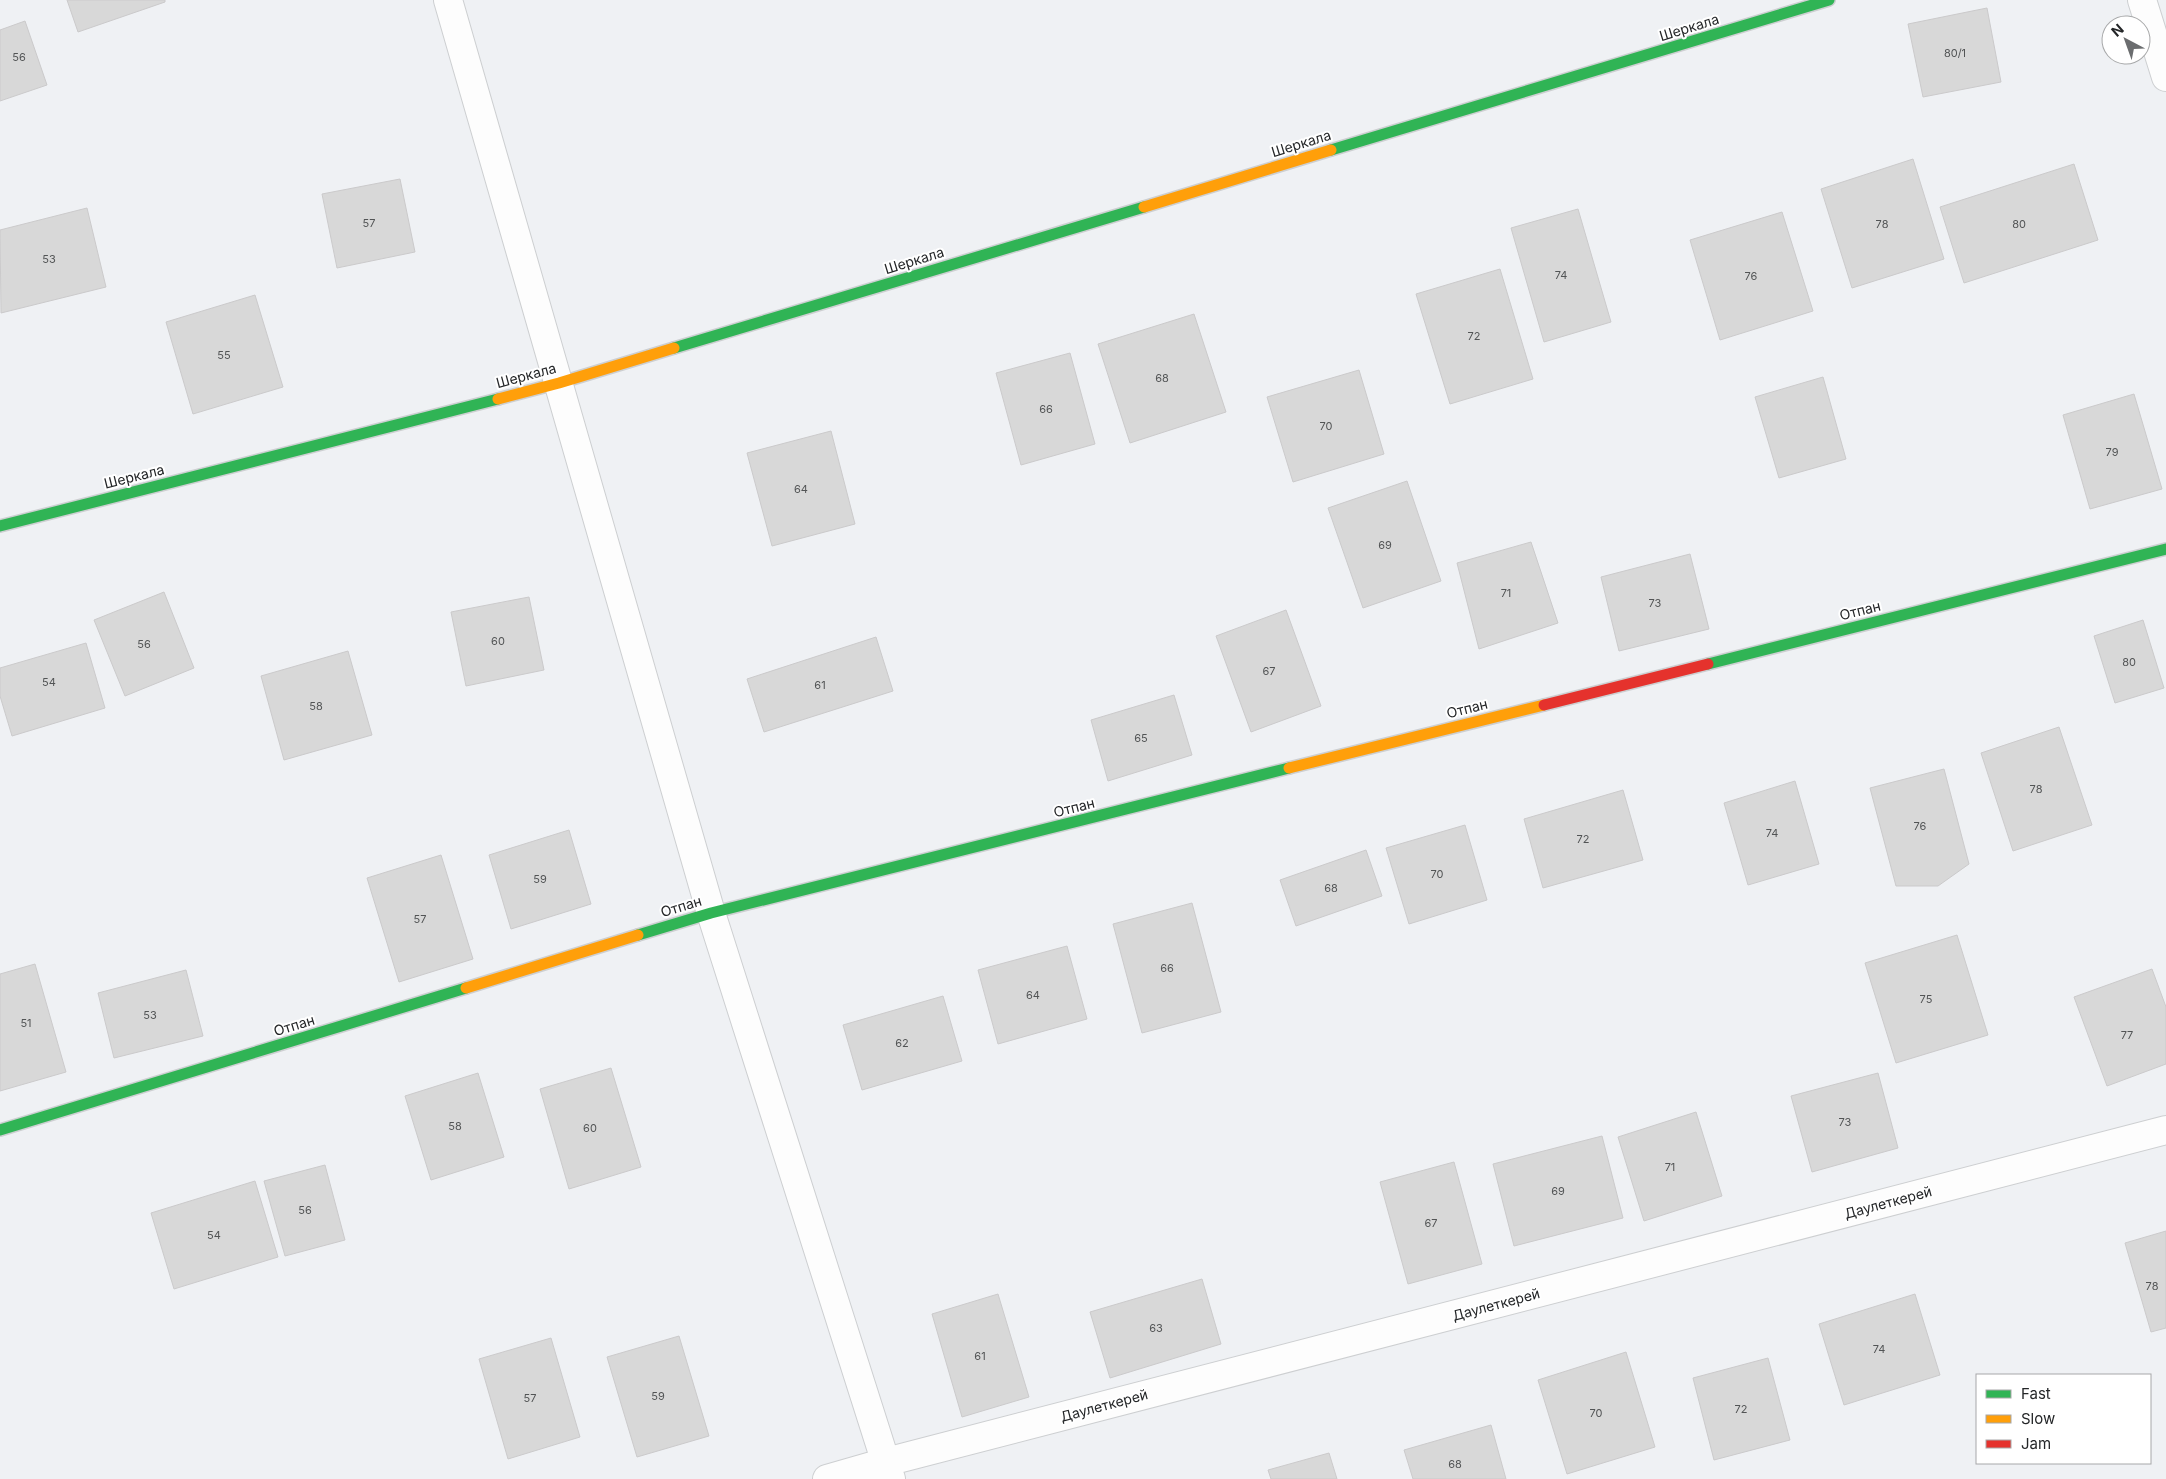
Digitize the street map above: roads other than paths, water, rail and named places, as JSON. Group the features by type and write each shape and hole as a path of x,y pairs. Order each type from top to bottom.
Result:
{"street":[{"path":"448,0 711,913 888,1470"},
{"name":"Шеркала","path":"0,526 559,382 1829,0"},
{"path":"2142,0 2166,77"},
{"name":"Отпан","path":"0,1130 711,913 2166,549"},
{"name":"Даулеткерей","path":"827,1479 888,1470 2166,1130"}]}
